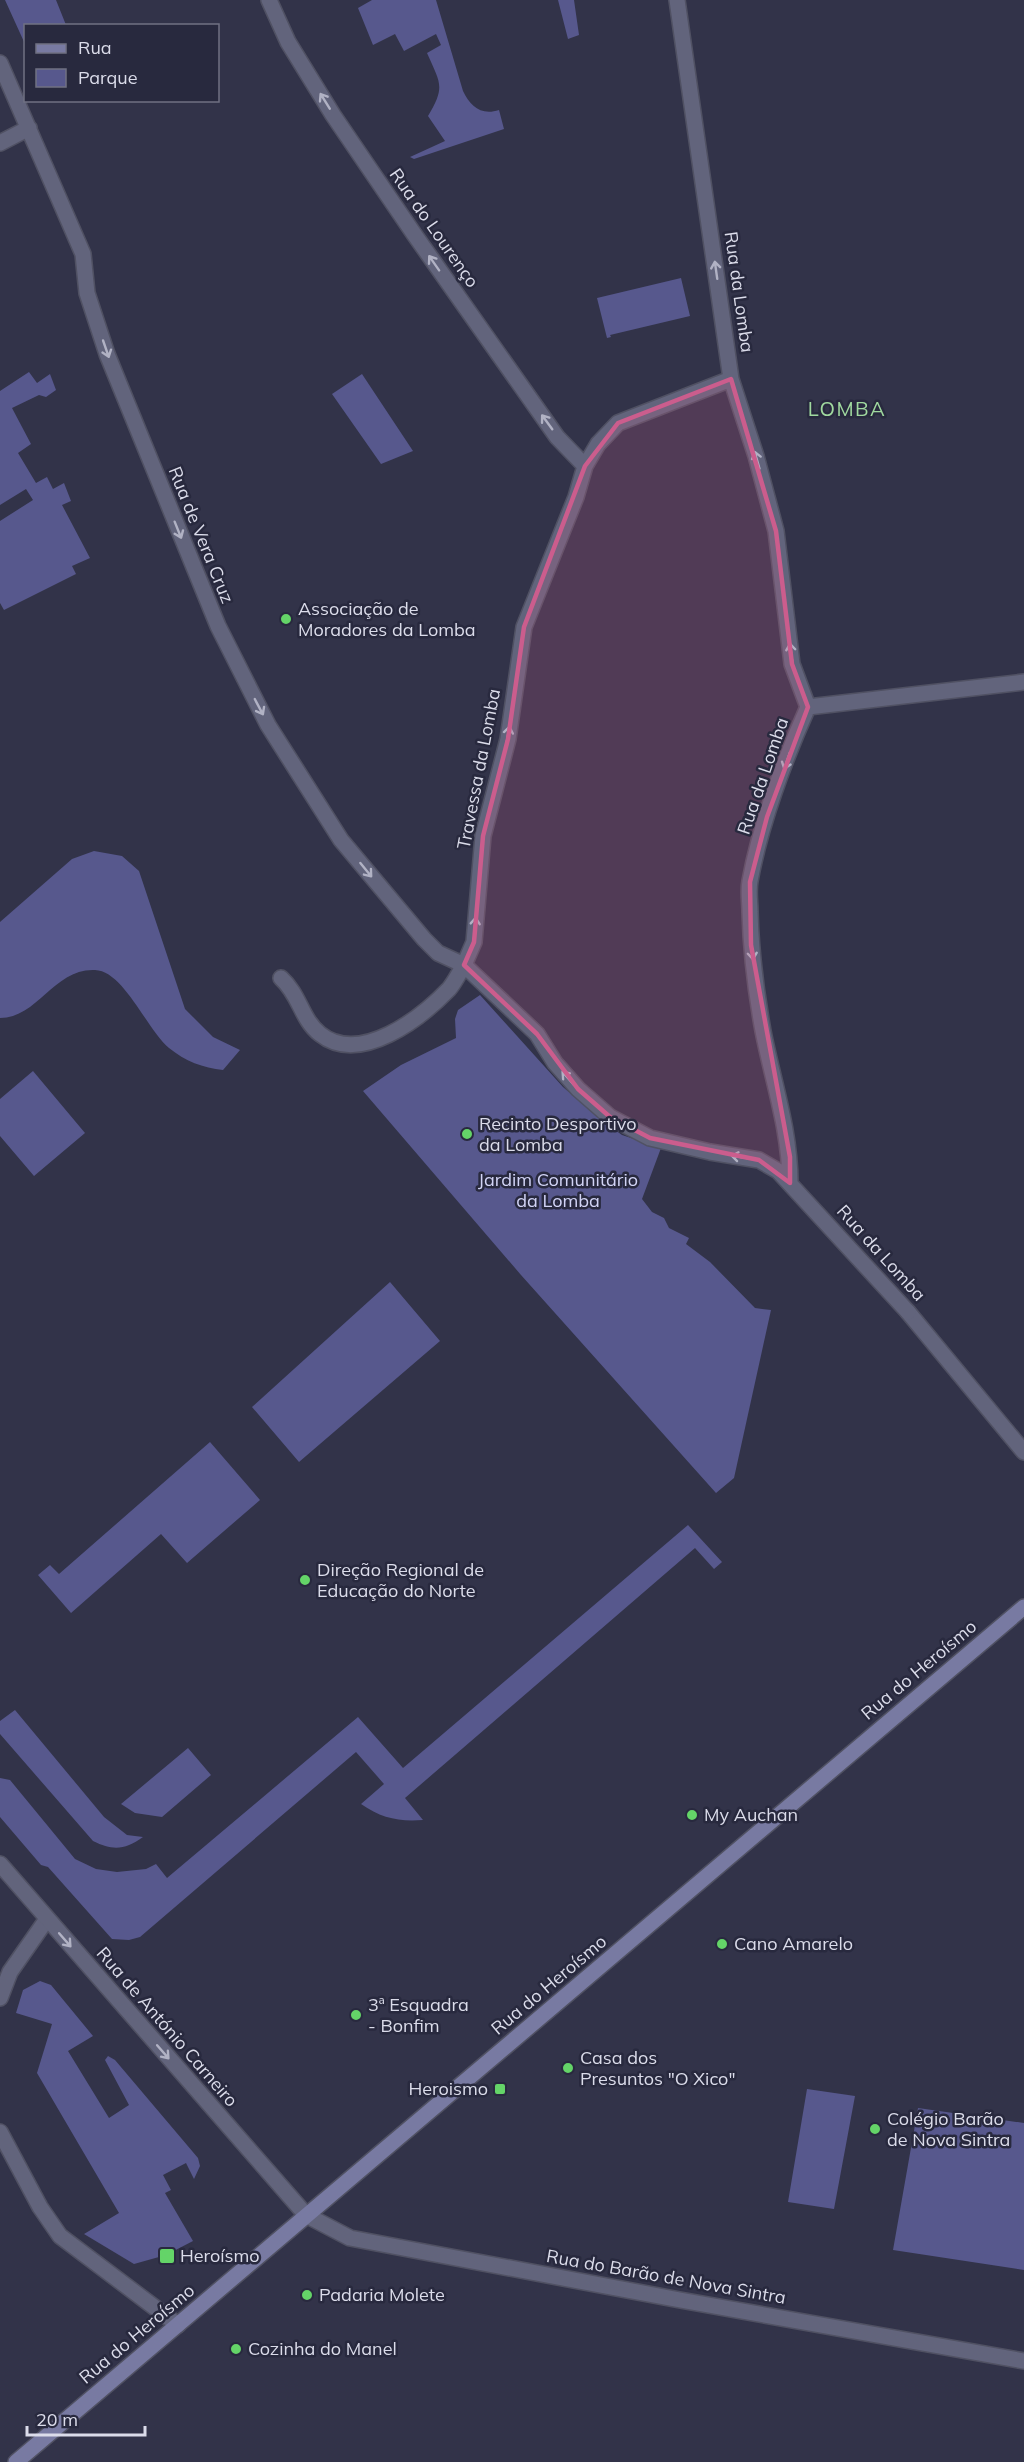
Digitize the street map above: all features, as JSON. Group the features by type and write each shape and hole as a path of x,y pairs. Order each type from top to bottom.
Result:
{"main road":[{"name":"Rua do Heroísmo","path":"16,2462 1024,1607"}],"street":[{"name":"Rua do Lourenço","path":"269,0 288,42 333,115 557,437 585,466"},
{"name":"Rua da Lomba","path":"677,0 732,379 776,531 792,664 808,707 795,736 767,817 750,882 751,945 764,1032 778,1090 790,1157 790,1183 908,1312 1024,1452"},
{"name":"Rua de Vera Cruz","path":"0,63 83,254 87,293 107,354 211,613 268,725 341,840 396,908 438,953 464,965"},
{"path":"0,143 28,128"},
{"name":"Travessa da Lomba","path":"281,978 296,994 313,1028 332,1042 354,1044 376,1040 397,1031 450,987 464,965 474,942 483,836 508,740 524,627 576,497 585,466 598,444 618,423 732,379"},
{"path":"808,707 1024,682"},
{"path":"464,965 537,1034 555,1063 578,1089 610,1117 650,1138 710,1152 759,1160 778,1171 790,1183"},
{"name":"Rua de António Carneiro","path":"0,1864 306,2215"},
{"path":"0,1998 10,1972 47,1919"},
{"path":"0,2132 40,2207 60,2236 178,2325"},
{"name":"Rua do Barão de Nova Sintra","path":"306,2215 350,2238 1024,2361"}],"highlighted area":[{"path":"731,379 776,531 792,664 808,707 767,817 750,882 751,945 790,1157 790,1183 759,1160 650,1138 610,1117 578,1089 537,1034 464,965 474,942 483,836 508,739 524,627 585,466 618,423"}],"green space":[{"path":"5,0 56,0 66,24 24,24 24,42"},
{"path":"372,0 436,0 463,91 473,105 482,111 499,110 504,129 414,159 410,157 445,141 428,116 437,98 439,84 427,53 441,45 436,34 404,51 395,34 373,45 358,8"},
{"path":"558,0 574,0 579,35 568,39"},
{"path":"681,278 690,316 610,335 611,337 607,338 597,298"},
{"path":"29,372 37,383 50,374 56,390 46,397 39,395 12,408 31,444 18,453 36,483 47,477 53,489 64,483 71,501 62,505 90,558 72,566 76,574 4,610 0,603 0,521 33,500 26,489 0,505 0,391"},
{"path":"362,374 413,451 381,464 332,394"},
{"path":"94,851 122,856 139,871 185,1009 213,1037 240,1050 223,1070 194,1063 169,1048 116,980 106,973 95,970 81,971 68,977 25,1010 13,1016 0,1018 0,922 72,859"},
{"name":"Jardim Comunitário da Lomba","path":"480,995 563,1087 601,1120 622,1135 661,1148 642,1199 652,1212 664,1218 669,1228 689,1238 686,1244 710,1262 755,1308 771,1310 734,1478 716,1493 521,1275 363,1091 401,1065 456,1038 455,1019 458,1010"},
{"path":"33,1071 85,1133 34,1176 0,1136 0,1099"},
{"path":"390,1282 440,1341 299,1462 252,1407"},
{"path":"210,1442 260,1500 187,1563 161,1534 71,1613 38,1575 50,1565 59,1574"},
{"path":"688,1525 722,1562 714,1569 695,1548 405,1798 423,1820 390,1818 361,1804 384,1784 356,1752 140,1937 129,1940 112,1939 48,1867 41,1865 0,1817 0,1778 10,1780 75,1859 96,1869 117,1872 146,1869 156,1864 167,1878 358,1717 403,1768"},
{"path":"15,1710 104,1817 127,1835 143,1837 130,1845 119,1848 93,1841 0,1734 0,1721"},
{"path":"188,1748 211,1775 162,1817 135,1813 121,1804"},
{"path":"40,1981 51,1985 93,2036 68,2051 109,2118 129,2105 105,2060 108,2056 115,2060 198,2158 200,2166 194,2179 186,2163 163,2175 171,2190 165,2193 193,2241 166,2255 134,2264 84,2234 119,2213 37,2073 52,2024 16,2013 23,1990"},
{"path":"807,2089 855,2096 834,2209 788,2202"},
{"path":"918,2108 1024,2123 1024,2270 893,2250"}],"place":[{"name":"Associação de Moradores da Lomba","path":"286,619"},
{"name":"Recinto Desportivo da Lomba","path":"467,1134"},
{"name":"Direção Regional de Educação do Norte","path":"305,1580"},
{"name":"My Auchan","path":"692,1815"},
{"name":"Cano Amarelo","path":"722,1944"},
{"name":"3ª Esquadra - Bonfim","path":"356,2015"},
{"name":"Casa dos Presuntos \"O Xico\"","path":"568,2068"},
{"name":"Heroismo","path":"500,2089"},
{"name":"Colégio Barão de Nova Sintra","path":"875,2129"},
{"name":"Heroísmo","path":"167,2256"},
{"name":"Padaria Molete","path":"307,2295"},
{"name":"Cozinha do Manel","path":"236,2349"}],"district":[{"name":"LOMBA","path":"847,409"}]}
